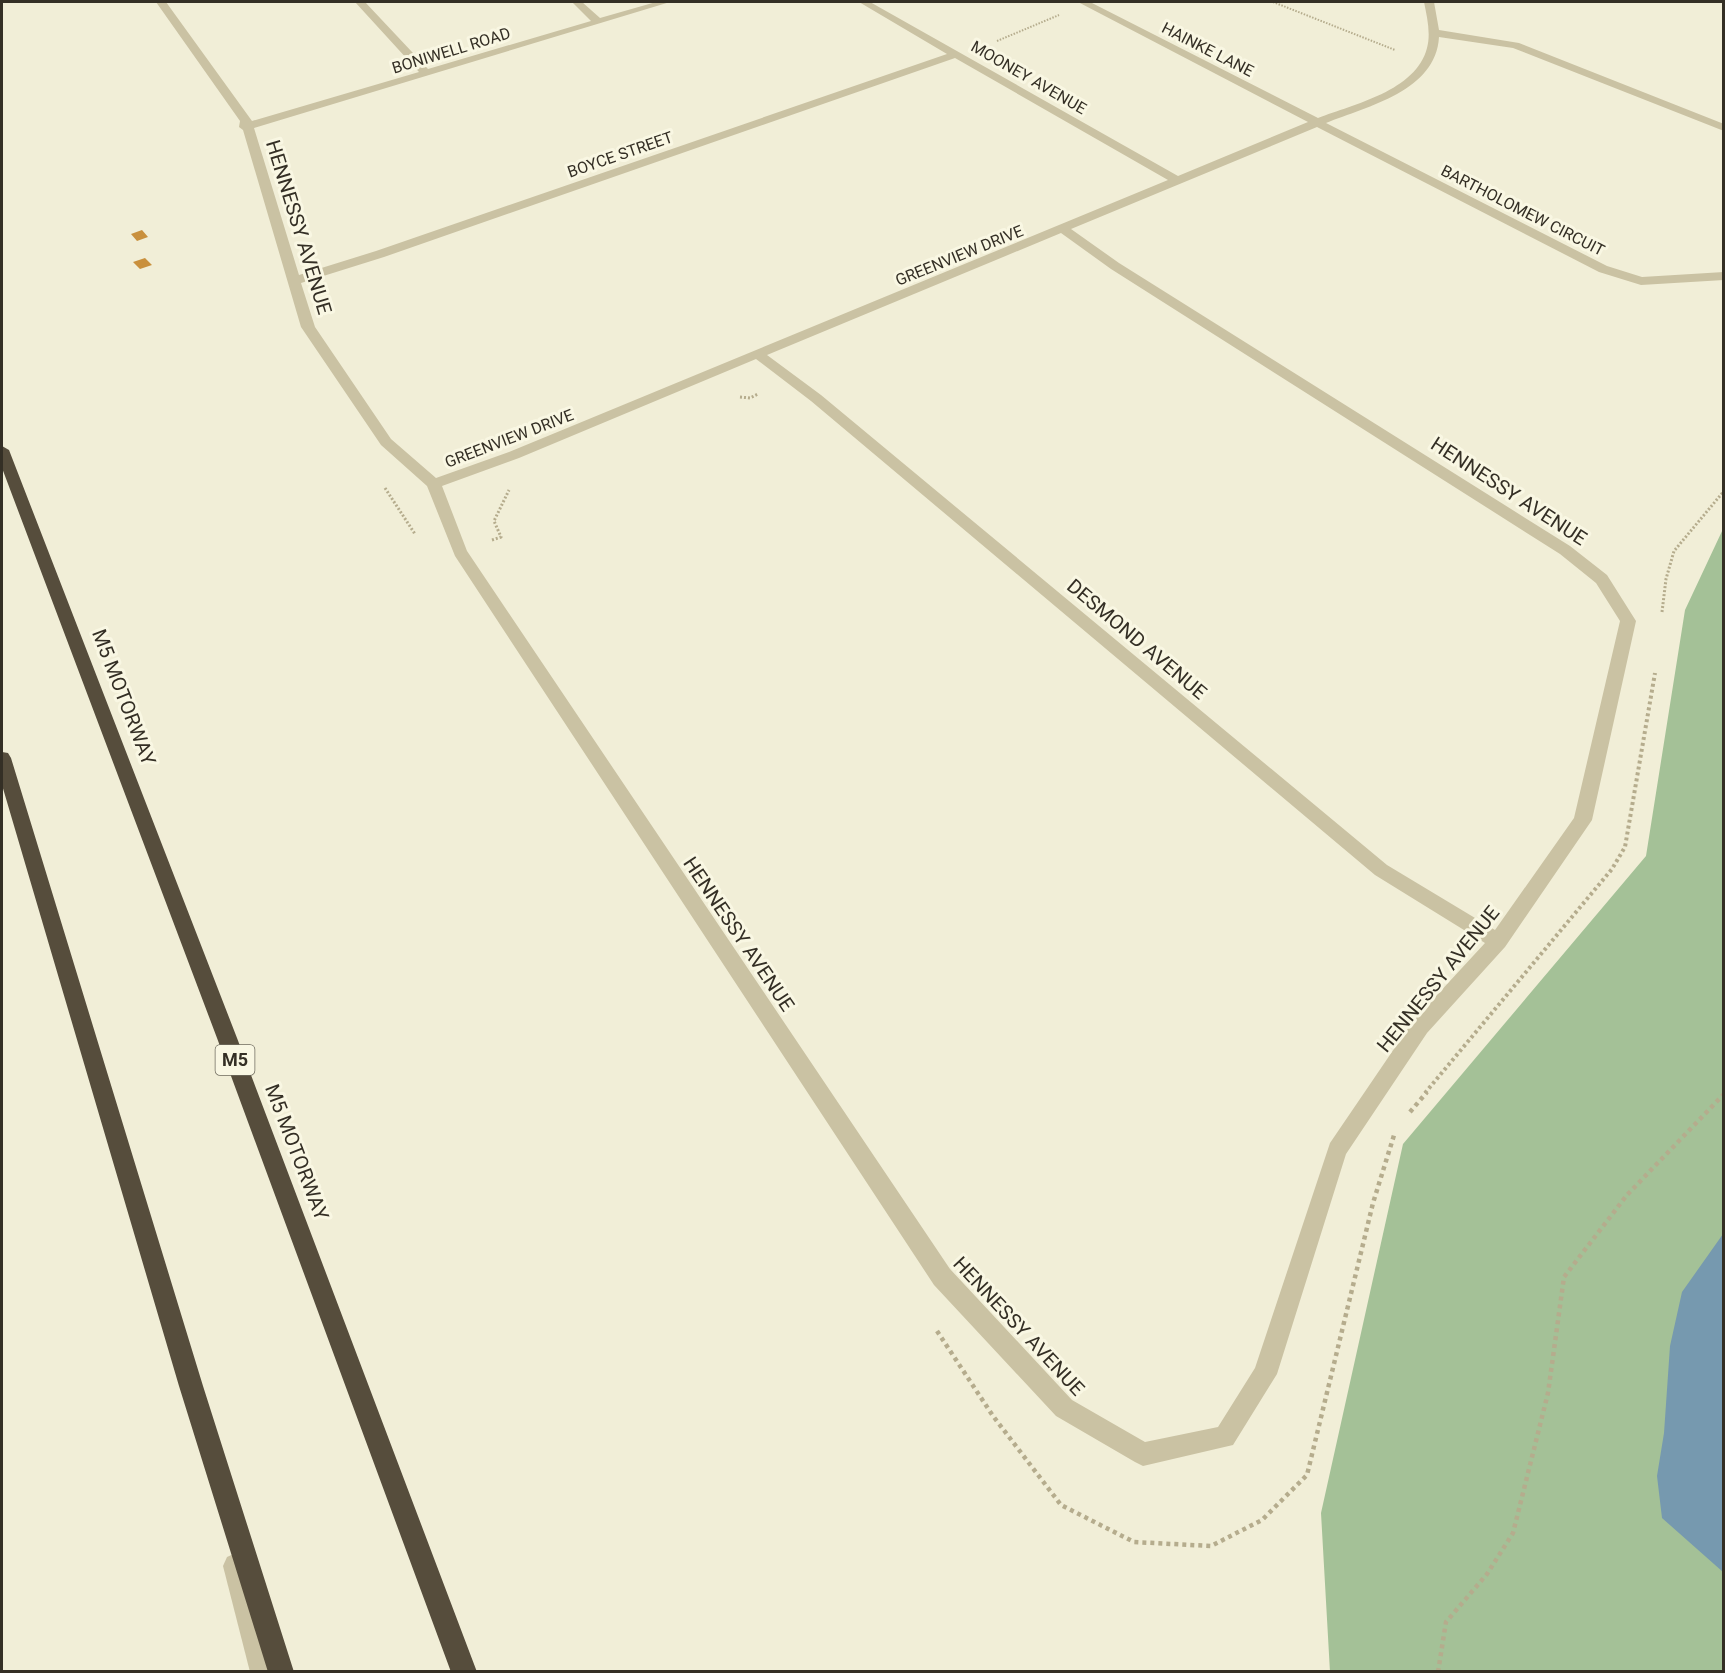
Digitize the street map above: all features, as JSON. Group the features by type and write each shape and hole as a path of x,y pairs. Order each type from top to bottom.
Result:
{"highway":[{"name":"M5 MOTORWAY","path":"2,450 227,1038 464,1671"},
{"path":"2,758 191,1386 281,1671"}],"street":[{"name":"HENNESSY AVENUE","path":"161,2 246,121 245,126 308,327 386,442 434,484 460,552 942,1277 1064,1408 1143,1454 1225,1437 1266,1374 1337,1150 1420,1028 1497,941 1583,820 1628,621 1602,579 1565,550 1115,266 1064,230"},
{"path":"360,2 426,73"},
{"path":"577,2 598,22"},
{"name":"BONIWELL ROAD","path":"245,126 665,2"},
{"name":"MOONEY AVENUE","path":"864,2 1178,180"},
{"name":"HAINKE LANE","path":"1083,2 1319,124"},
{"name":"GREENVIEW DRIVE","path":"434,484 514,455 759,355 1064,230 1178,180 1319,124 1403,87 1426,66 1432,54 1436,33 1429,2"},
{"path":"1436,33 1515,45 1724,128"},
{"name":"BOYCE STREET","path":"294,281 380,254 956,54"},
{"name":"BARTHOLOMEW CIRCUIT","path":"1319,124 1603,270 1641,281 1724,276"},
{"name":"DESMOND AVENUE","path":"759,355 816,398 1381,870 1497,941"},
{"path":"191,1386 263,1671"}],"path":[{"path":"1274,2 1388,48 1432,54"},
{"path":"988,44 1063,14"},
{"path":"382,483 420,542"},
{"path":"1662,614 1666,579 1674,551 1724,491"},
{"path":"1404,1119 1612,869 1625,848 1656,661"},
{"path":"1438,1671 1446,1622 1487,1574 1513,1533 1548,1393 1564,1277 1628,1195 1724,1094"},
{"path":"934,1327 993,1416 1061,1505 1134,1542 1211,1546 1262,1521 1307,1475 1373,1203 1397,1127"}],"green space":[{"path":"1723,529 1723,1671 1330,1672 1321,1513 1403,1144 1646,856 1685,610"}],"water":[{"path":"1723,1234 1723,1572 1662,1518 1657,1476 1664,1433 1670,1346 1682,1292"}],"building":[{"path":"142,230 148,237 137,241 131,234"},
{"path":"145,258 152,265 140,269 133,262"}]}
